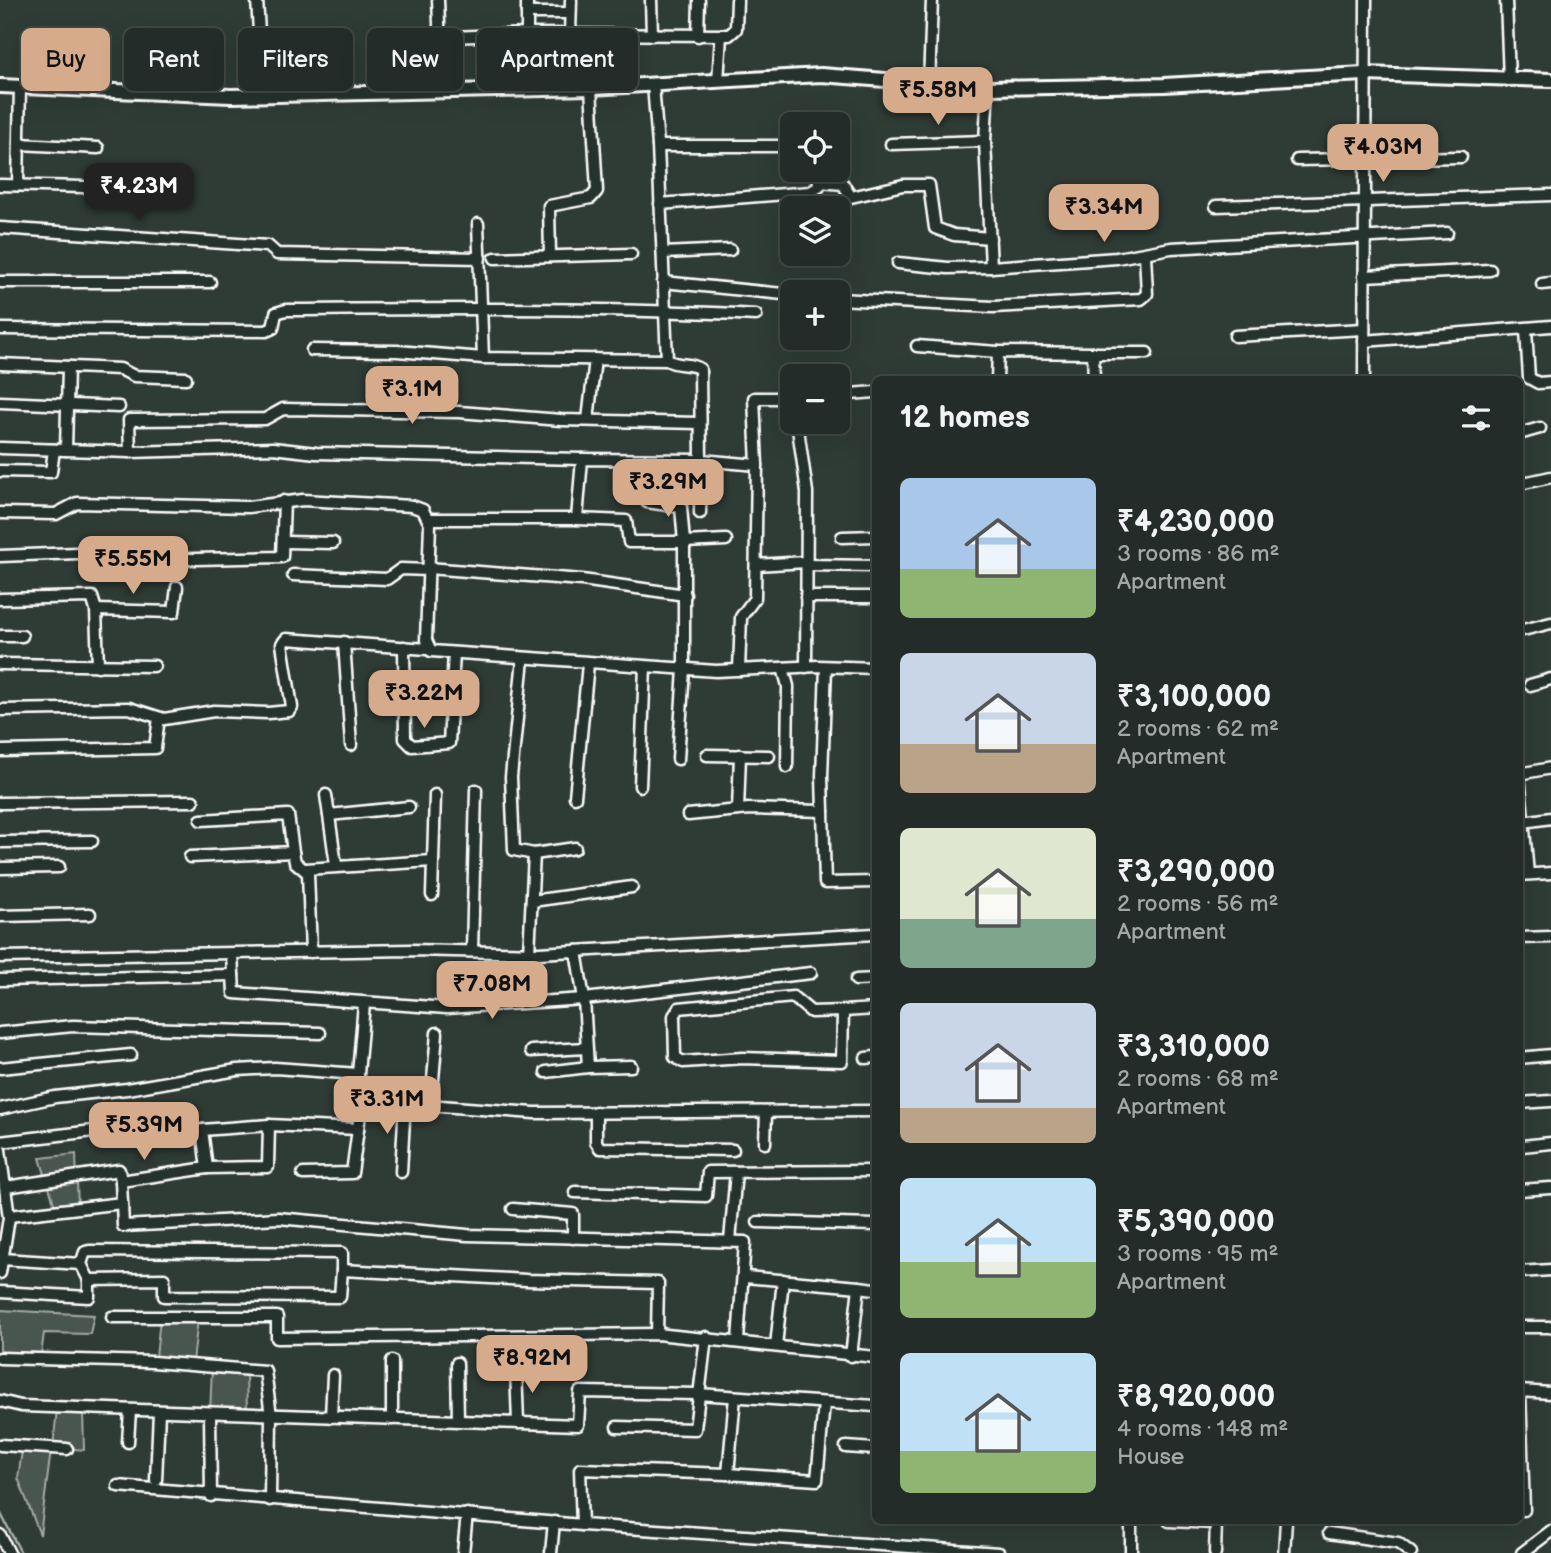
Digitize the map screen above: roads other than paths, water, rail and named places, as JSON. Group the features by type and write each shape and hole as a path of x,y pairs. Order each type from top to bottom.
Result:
{"main road":[{"path":"638,86 821,75 988,88 1164,85 1364,74 1551,80"},
{"path":"0,86 263,95 446,91"}],"street":[{"path":"257,0 263,95"},
{"path":"438,0 440,28"},
{"path":"527,0 527,28"},
{"path":"570,28 571,0"},
{"path":"651,0 652,35"},
{"path":"698,36 699,0"},
{"path":"638,35 733,34 736,29 737,0"},
{"path":"929,85 932,0"},
{"path":"1364,376 1366,0"},
{"path":"1506,0 1509,80"},
{"path":"527,13 570,13"},
{"path":"719,81 721,36"},
{"path":"653,85 659,146 663,310 667,360"},
{"path":"18,186 20,87"},
{"path":"988,88 985,141 991,267"},
{"path":"550,256 549,206 591,198 597,191 591,91"},
{"path":"891,144 985,141"},
{"path":"19,144 98,148"},
{"path":"659,146 780,146"},
{"path":"1297,160 1461,156"},
{"path":"660,204 786,196 816,190 820,182 843,184 851,197 909,184 929,185 935,228 954,235 990,238"},
{"path":"0,185 125,188"},
{"path":"1216,205 1551,195"},
{"path":"478,224 483,358"},
{"path":"0,228 268,246 277,254 480,258"},
{"path":"898,264 948,268 1070,263 1145,254 1171,248 1447,233"},
{"path":"663,253 730,250"},
{"path":"495,258 631,254"},
{"path":"850,300 993,307 1142,299 1147,294 1145,254"},
{"path":"1364,276 1490,270"},
{"path":"0,282 121,279 210,282"},
{"path":"663,282 780,294"},
{"path":"0,329 266,331 273,327 276,313 286,310 482,308 663,310 756,315"},
{"path":"1364,341 1551,326"},
{"path":"1235,336 1364,329"},
{"path":"1525,330 1529,378 1538,383 1551,382"},
{"path":"917,346 998,352 1147,353"},
{"path":"312,350 397,351 483,358 667,360 676,365 695,365 700,369 700,513"},
{"path":"997,376 998,352"},
{"path":"1093,353 1094,376"},
{"path":"589,420 596,359"},
{"path":"0,364 120,369 131,376 186,378"},
{"path":"66,450 68,367"},
{"path":"850,394 872,392"},
{"path":"739,670 740,621 754,602 757,465 754,398 780,398"},
{"path":"0,401 119,407"},
{"path":"130,452 128,420 265,419 283,408 458,412 699,423"},
{"path":"1523,434 1539,428"},
{"path":"799,434 807,492 806,667"},
{"path":"0,448 130,452 273,448 316,453 701,460 757,465"},
{"path":"0,471 51,472 54,450"},
{"path":"577,519 582,459"},
{"path":"1523,483 1551,477"},
{"path":"150,560 280,558 284,556 284,501"},
{"path":"0,513 57,514 78,503 248,507 284,501 412,506 423,510 429,519 428,649"},
{"path":"647,502 681,507 685,595 684,669 678,759"},
{"path":"429,519 626,521 628,542 726,540"},
{"path":"842,537 872,536"},
{"path":"284,542 333,543"},
{"path":"0,556 103,552"},
{"path":"756,565 806,563 872,566"},
{"path":"293,575 387,579 401,569 428,569 582,580 685,595"},
{"path":"96,610 174,611 177,587"},
{"path":"0,599 90,597 96,610 99,666"},
{"path":"806,597 872,597"},
{"path":"1523,630 1551,623"},
{"path":"0,636 22,636"},
{"path":"0,710 129,708 159,718 214,711 255,714 289,710 292,704 284,640 344,642 523,659 684,669 872,668"},
{"path":"344,642 351,746"},
{"path":"404,647 405,739 412,746 449,743 454,653"},
{"path":"523,659 511,777 514,848 518,853 534,854 575,848"},
{"path":"0,664 155,666"},
{"path":"575,797 588,664"},
{"path":"640,786 645,667"},
{"path":"826,667 823,811 825,883 872,882"},
{"path":"783,668 788,686 787,767"},
{"path":"1530,685 1551,679"},
{"path":"0,751 155,748 159,718"},
{"path":"708,755 769,756"},
{"path":"738,810 740,755"},
{"path":"1523,773 1551,768"},
{"path":"472,951 476,790"},
{"path":"326,795 336,865"},
{"path":"432,895 435,795"},
{"path":"0,803 193,801"},
{"path":"329,815 409,807"},
{"path":"688,815 738,810 823,811"},
{"path":"1523,812 1524,875 1551,873"},
{"path":"201,820 288,815 295,862 308,873 311,952"},
{"path":"1524,822 1551,818"},
{"path":"0,842 48,844 92,841"},
{"path":"190,857 293,852"},
{"path":"529,953 534,854"},
{"path":"305,869 433,861"},
{"path":"0,868 59,867"},
{"path":"532,901 632,887"},
{"path":"0,916 90,914"},
{"path":"0,957 311,952 529,953 872,934"},
{"path":"1523,938 1551,937"},
{"path":"576,951 584,999 588,1067"},
{"path":"232,954 234,993 447,1008 584,999 811,973"},
{"path":"0,980 233,975"},
{"path":"856,980 872,979"},
{"path":"843,1011 842,1061 743,1058 683,1062 675,1057 674,1016 679,1008 793,997 811,1012 872,1009"},
{"path":"303,1174 352,1173 362,1100 358,1074 363,1004"},
{"path":"0,1033 84,1026 320,1033"},
{"path":"432,1103 437,1033"},
{"path":"531,1051 586,1048"},
{"path":"0,1068 131,1055"},
{"path":"1523,1058 1551,1055"},
{"path":"545,1072 631,1066"},
{"path":"0,1109 55,1097 127,1089 237,1070 275,1068 358,1074"},
{"path":"362,1100 432,1103 534,1113 872,1111"},
{"path":"1523,1103 1551,1101"},
{"path":"401,1172 405,1102"},
{"path":"596,1112 596,1142 600,1148 733,1150"},
{"path":"765,1143 766,1112"},
{"path":"0,1142 178,1121"},
{"path":"207,1168 202,1130 270,1125 358,1129"},
{"path":"121,1181 207,1168 268,1167 270,1125"},
{"path":"1523,1146 1551,1143"},
{"path":"0,1150 9,1216 0,1273"},
{"path":"5,1187 119,1170 123,1226 278,1218 467,1235 745,1242 745,1277 738,1342"},
{"path":"730,1241 736,1171"},
{"path":"575,1192 706,1196 708,1172 872,1171"},
{"path":"1523,1189 1551,1188"},
{"path":"9,1216 122,1203"},
{"path":"513,1209 571,1213 575,1220 573,1238"},
{"path":"758,1222 872,1225"},
{"path":"0,1292 89,1297 89,1280 82,1264 83,1255 89,1251 261,1250 342,1253 340,1297 164,1296 164,1279 89,1280"},
{"path":"2,1259 82,1264"},
{"path":"342,1270 526,1280 658,1283 657,1334"},
{"path":"1523,1272 1551,1270"},
{"path":"745,1277 872,1289"},
{"path":"776,1346 783,1280"},
{"path":"851,1356 859,1287"},
{"path":"112,1317 277,1317 276,1338 657,1334 706,1337 872,1357"},
{"path":"1523,1327 1551,1328"},
{"path":"617,1427 695,1429 706,1337"},
{"path":"0,1358 153,1362 265,1371 271,1416 270,1500"},
{"path":"392,1362 392,1419"},
{"path":"457,1363 458,1422"},
{"path":"516,1368 518,1423"},
{"path":"331,1418 333,1375"},
{"path":"1523,1391 1551,1393"},
{"path":"0,1401 20,1406 130,1411 578,1425 580,1392 698,1394 872,1406"},
{"path":"728,1474 735,1397"},
{"path":"582,1525 580,1469 817,1480 824,1403"},
{"path":"128,1442 130,1411"},
{"path":"156,1480 159,1412"},
{"path":"209,1414 211,1496"},
{"path":"0,1445 67,1449"},
{"path":"846,1447 872,1449"},
{"path":"118,1486 211,1496 467,1514 854,1548 999,1553"},
{"path":"1523,1502 1524,1510"},
{"path":"463,1553 467,1514"},
{"path":"551,1553 554,1522"},
{"path":"1131,1553 1132,1524"},
{"path":"1215,1553 1216,1524"},
{"path":"1284,1553 1286,1524"},
{"path":"1522,1553 1551,1531"},
{"path":"1329,1533 1398,1543 1411,1553"},
{"path":"0,1535 5,1548"}],"waterway":[{"path":"0,1512 21,1553"},
{"path":"1532,1553 1539,1545"}]}
